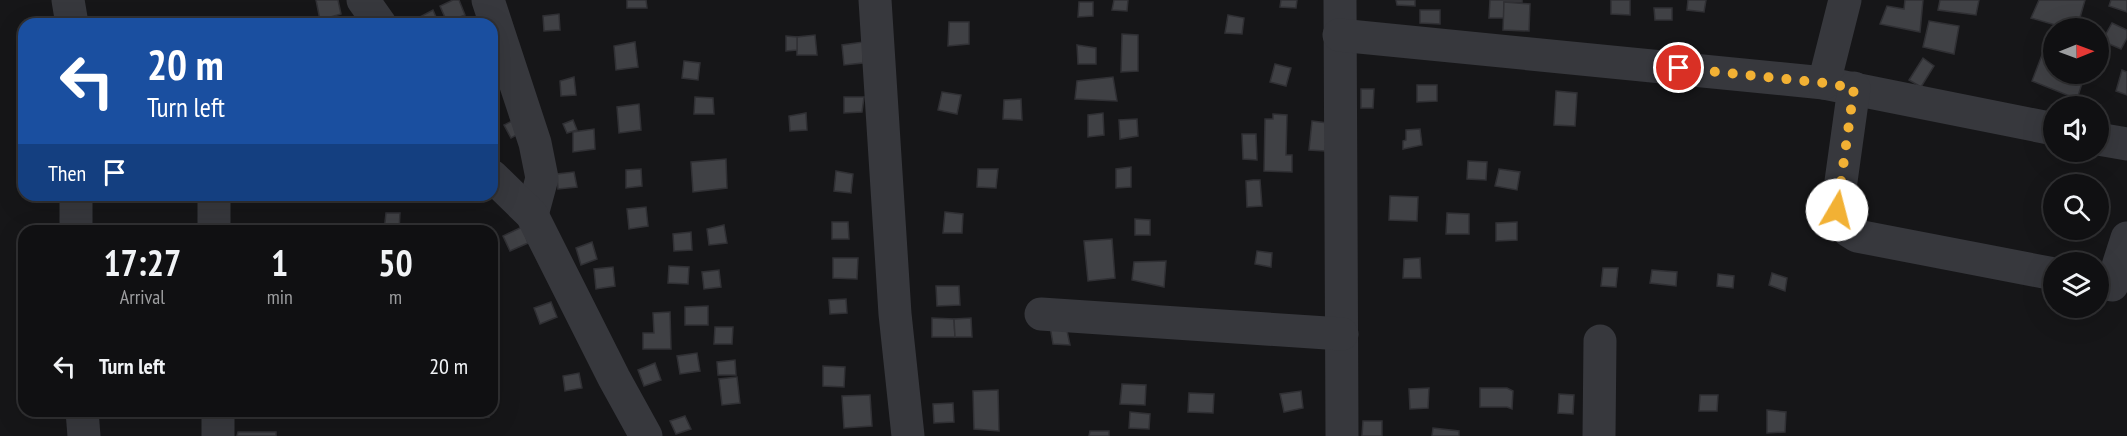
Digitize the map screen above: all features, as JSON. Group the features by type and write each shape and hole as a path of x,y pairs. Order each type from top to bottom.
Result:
{"street":[{"path":"68,0 71,18"},
{"path":"363,0 376,18"},
{"path":"488,0 494,18"},
{"path":"875,0 896,314 908,436"},
{"path":"1340,0 1342,436"},
{"path":"1845,0 1839,85 1837,210 1849,231 1857,236 2043,272"},
{"path":"498,30 535,143 542,178 532,216"},
{"path":"1339,35 1839,85 2043,127"},
{"path":"2109,141 2127,144"},
{"path":"498,182 532,216 646,436"},
{"path":"76,201 76,225"},
{"path":"214,201 214,225"},
{"path":"2112,286 2127,238"},
{"path":"1041,314 1342,334"},
{"path":"1599,436 1600,340"},
{"path":"82,417 84,436"},
{"path":"218,417 218,436"}],"building":[{"path":"316,0 338,0 341,14 320,18"},
{"path":"453,0 459,0 465,15 457,18 445,18 440,6"},
{"path":"627,0 646,0 647,8 627,8"},
{"path":"1114,0 1128,0 1127,11 1112,10"},
{"path":"1281,0 1297,0 1296,8 1280,7"},
{"path":"1396,0 1415,0 1415,6 1397,5"},
{"path":"1490,0 1522,0 1522,2 1504,2 1504,18 1489,18"},
{"path":"1611,0 1630,0 1630,15 1611,14"},
{"path":"1688,0 1706,0 1704,12 1687,10"},
{"path":"1905,0 1923,0 1920,32 1880,24 1887,6 1904,9"},
{"path":"1940,0 1979,0 1976,15 1938,10"},
{"path":"2039,0 2085,0 2080,18 2043,18 2043,21 2031,18"},
{"path":"2111,0 2127,0 2127,12 2109,6"},
{"path":"1079,2 1093,2 1093,16 1078,17"},
{"path":"1504,2 1530,4 1529,31 1503,30"},
{"path":"1654,8 1672,8 1672,20 1655,20"},
{"path":"433,10 436,18 418,18"},
{"path":"1420,10 1440,10 1440,24 1420,23"},
{"path":"559,14 560,30 544,31 543,16"},
{"path":"1228,15 1244,18 1242,34 1225,33"},
{"path":"1929,21 1959,26 1954,54 1923,47"},
{"path":"949,22 969,22 969,44 948,46"},
{"path":"2112,23 2127,30 2127,38 2121,49 2109,44 2109,28"},
{"path":"1122,34 1138,35 1138,71 1121,72"},
{"path":"815,35 817,55 797,55 797,37"},
{"path":"786,36 797,37 797,50 786,51"},
{"path":"635,42 638,67 616,70 614,46"},
{"path":"863,42 863,63 844,65 842,45"},
{"path":"1077,45 1096,48 1096,64 1078,64"},
{"path":"2043,52 2043,84 2082,84 2078,96 2070,96 2032,81"},
{"path":"1923,58 1934,66 1921,87 1909,80"},
{"path":"684,61 700,63 698,80 682,78"},
{"path":"1275,64 1291,68 1286,86 1270,82"},
{"path":"2122,70 2127,72 2127,95 2116,91"},
{"path":"574,77 576,95 561,96 560,81"},
{"path":"1113,77 1117,101 1075,99 1077,81"},
{"path":"1417,85 1437,85 1437,101 1417,102"},
{"path":"1361,89 1374,89 1373,108 1361,108"},
{"path":"1556,91 1577,93 1575,126 1554,125"},
{"path":"942,92 961,95 957,114 938,110"},
{"path":"695,97 713,98 714,114 694,114"},
{"path":"844,97 864,97 862,112 844,113"},
{"path":"1021,99 1022,120 1003,119 1004,100"},
{"path":"639,104 641,130 619,133 617,107"},
{"path":"806,113 807,130 790,131 789,116"},
{"path":"1103,113 1104,135 1088,137 1088,115"},
{"path":"1273,114 1287,115 1286,155 1292,155 1292,172 1264,171 1265,119 1273,119"},
{"path":"518,118 524,131 511,138 504,125"},
{"path":"1137,119 1138,136 1120,139 1119,120"},
{"path":"573,120 577,130 567,133 563,124"},
{"path":"1312,121 1328,123 1325,151 1309,150"},
{"path":"594,129 595,149 573,152 573,132"},
{"path":"1420,129 1422,145 1403,149 1406,130"},
{"path":"1242,134 1256,134 1257,160 1243,159"},
{"path":"726,159 727,188 693,192 691,162"},
{"path":"1468,161 1487,162 1486,180 1467,179"},
{"path":"1131,167 1131,187 1116,188 1116,169"},
{"path":"641,169 642,186 626,188 626,170"},
{"path":"978,169 998,169 996,188 977,187"},
{"path":"1499,169 1520,172 1517,190 1495,186"},
{"path":"836,171 853,174 851,193 834,191"},
{"path":"574,172 577,187 558,189 557,174"},
{"path":"1260,180 1262,206 1247,207 1246,181"},
{"path":"1390,196 1418,197 1417,221 1389,220"},
{"path":"646,207 648,226 629,229 627,209"},
{"path":"945,212 963,214 962,233 943,233"},
{"path":"386,213 400,213 399,225 385,225"},
{"path":"1447,213 1469,214 1469,234 1446,234"},
{"path":"1135,219 1150,220 1150,235 1135,235"},
{"path":"832,222 848,222 849,239 832,239"},
{"path":"1517,222 1517,240 1496,241 1496,223"},
{"path":"724,225 727,243 709,245 707,229"},
{"path":"522,227 528,243 510,251 503,236"},
{"path":"691,232 692,250 674,251 673,234"},
{"path":"1112,239 1115,278 1088,281 1084,241"},
{"path":"592,242 597,259 581,265 576,248"},
{"path":"1257,251 1272,253 1271,267 1255,264"},
{"path":"833,258 858,258 857,279 833,278"},
{"path":"1420,258 1421,278 1403,278 1404,259"},
{"path":"1166,261 1164,287 1132,280 1134,262"},
{"path":"669,266 689,267 688,284 668,283"},
{"path":"613,267 615,286 596,289 594,269"},
{"path":"1603,268 1618,268 1616,287 1601,286"},
{"path":"719,270 721,287 704,289 702,272"},
{"path":"1652,270 1677,272 1676,286 1650,283"},
{"path":"1772,273 1787,278 1785,291 1769,285"},
{"path":"1718,274 1734,276 1733,288 1717,286"},
{"path":"936,286 959,286 960,305 937,306"},
{"path":"846,299 847,313 830,314 829,300"},
{"path":"551,302 557,317 540,324 534,308"},
{"path":"708,306 708,325 685,325 685,307"},
{"path":"670,312 671,349 643,349 643,333 654,333 653,313"},
{"path":"932,318 954,319 955,337 932,337"},
{"path":"971,318 972,337 955,337 954,319"},
{"path":"1050,326 1066,326 1070,345 1053,344"},
{"path":"715,327 733,327 732,344 714,344"},
{"path":"697,353 700,371 680,374 677,356"},
{"path":"735,360 736,375 718,375 717,362"},
{"path":"655,363 661,380 644,386 638,370"},
{"path":"823,366 845,367 844,387 823,386"},
{"path":"579,373 582,388 565,391 563,376"},
{"path":"737,377 740,403 722,405 719,379"},
{"path":"1122,384 1146,385 1145,405 1120,404"},
{"path":"1429,388 1428,408 1410,409 1409,389"},
{"path":"1480,388 1507,388 1513,391 1512,409 1480,407"},
{"path":"998,390 999,431 974,429 973,391"},
{"path":"1301,391 1303,408 1284,412 1280,394"},
{"path":"1189,393 1214,394 1213,413 1188,412"},
{"path":"1559,394 1574,395 1573,414 1558,413"},
{"path":"870,395 872,426 844,428 842,396"},
{"path":"1700,395 1718,395 1717,411 1699,411"},
{"path":"953,403 954,422 934,423 933,404"},
{"path":"1767,410 1786,412 1785,432 1767,433"},
{"path":"1130,412 1150,414 1149,429 1129,428"},
{"path":"685,416 691,429 676,434 670,421"},
{"path":"1363,421 1382,421 1382,436 1362,436"},
{"path":"1433,428 1459,431 1459,436 1432,436"},
{"path":"1090,431 1109,431 1109,436 1089,436"},
{"path":"238,432 276,432 276,436 237,436"}],"route":[{"path":"1679,68 1854,88 1837,210"}]}
